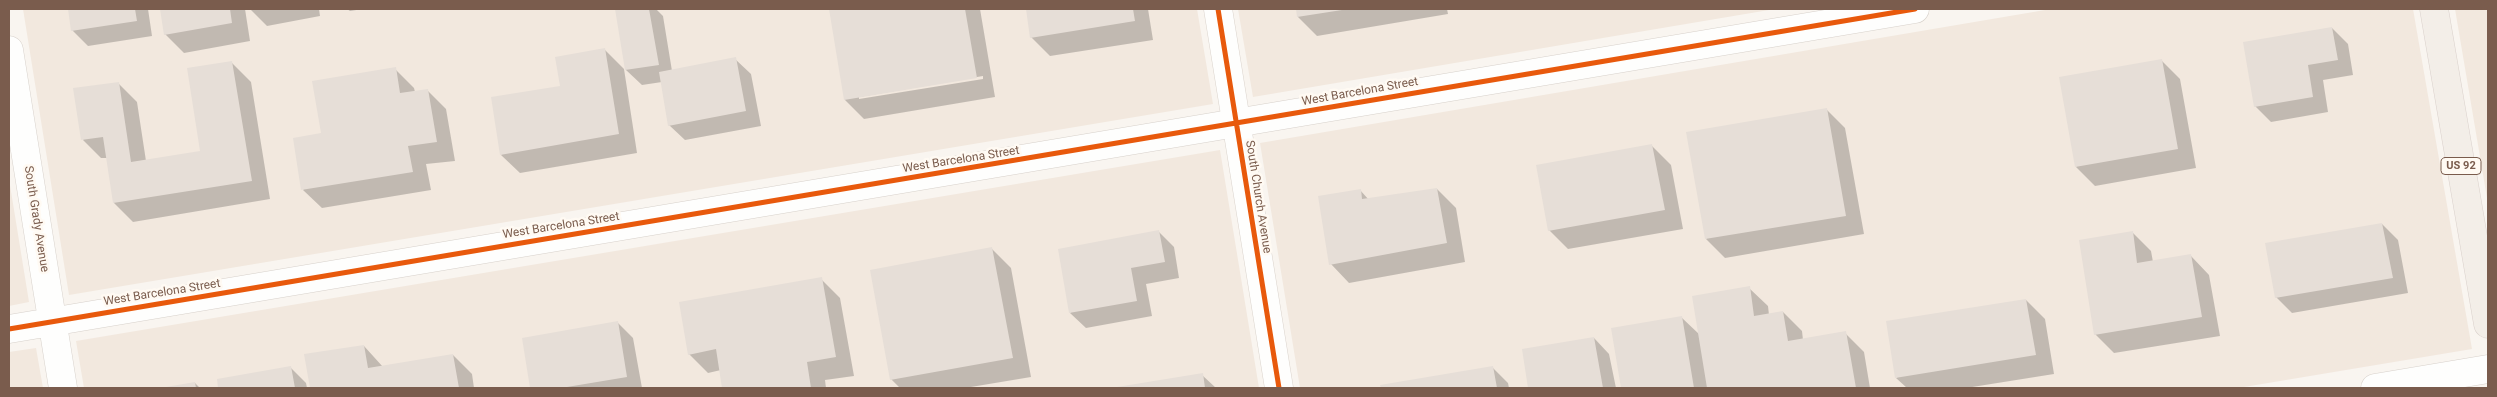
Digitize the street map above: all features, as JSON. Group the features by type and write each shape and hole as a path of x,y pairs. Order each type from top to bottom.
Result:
{"main road":[{"name":"US 92","path":"2434,9 2488,324"}],"street":[{"name":"South Church Avenue","path":"1218,9 1279,388"},
{"name":"West Barcelona Street","path":"9,329 1916,9"},
{"name":"South Grady Avenue","path":"9,50 63,388"},
{"path":"2375,388 2488,369"}],"shaded area":[{"path":"23,9 1197,9 1213,104 69,295"},
{"path":"1238,9 1775,9 1253,97"},
{"path":"2051,9 2413,9 2472,349 2238,388 1300,388 1260,143"},
{"path":"2455,9 2488,9 2488,204"},
{"path":"1220,150 1259,388 84,388 76,341"},
{"path":"9,179 29,302 9,306"},
{"path":"36,348 43,388 9,388 9,352"}],"building":[{"path":"68,9 135,9 137,21 71,31"},
{"path":"160,9 230,9 232,23 164,35"},
{"path":"615,9 649,9 659,65 625,70"},
{"path":"829,9 965,9 977,78 844,100"},
{"path":"1026,9 1133,9 1135,21 1030,38"},
{"path":"1296,9 1342,9 1342,10 1297,17"},
{"path":"2332,27 2338,60 2308,65 2313,97 2254,107 2243,42"},
{"path":"605,48 619,134 500,155 491,97 560,86 555,57"},
{"path":"736,57 746,111 668,126 659,72"},
{"path":"2162,59 2178,149 2075,167 2059,77"},
{"path":"232,61 252,181 113,203 103,137 81,140 73,88 119,82 131,162 200,151 187,68"},
{"path":"396,67 400,93 428,89 437,142 408,146 413,172 301,190 293,138 321,133 312,81"},
{"path":"1827,108 1846,216 1705,239 1686,132"},
{"path":"1652,144 1665,210 1548,231 1536,165"},
{"path":"1437,188 1447,243 1329,265 1318,196 1361,189 1362,199"},
{"path":"2382,223 2393,278 2275,298 2265,243"},
{"path":"1159,230 1165,262 1131,268 1137,301 1069,313 1058,249"},
{"path":"2133,231 2137,263 2191,254 2202,317 2094,335 2079,240"},
{"path":"992,247 1013,358 890,380 870,270"},
{"path":"822,277 836,357 807,362 811,388 722,388 716,349 688,355 679,302"},
{"path":"1750,286 1754,316 1783,311 1788,341 1846,331 1856,388 1707,388 1692,296"},
{"path":"2026,299 2036,355 1895,378 1886,321"},
{"path":"1682,316 1694,388 1621,388 1611,328"},
{"path":"618,321 627,377 561,388 530,388 522,338"},
{"path":"1594,337 1603,388 1528,388 1522,349"},
{"path":"364,345 368,368 453,354 459,388 310,388 304,354"},
{"path":"291,366 295,388 218,388 217,379"},
{"path":"1493,366 1497,388 1381,388 1380,385"},
{"path":"1203,373 1205,388 1117,388 1117,387"},
{"path":"195,382 196,388 166,388 166,387"}],"cycle path":[{"path":"1218,9 1279,388"},
{"path":"9,329 1915,9"}]}
